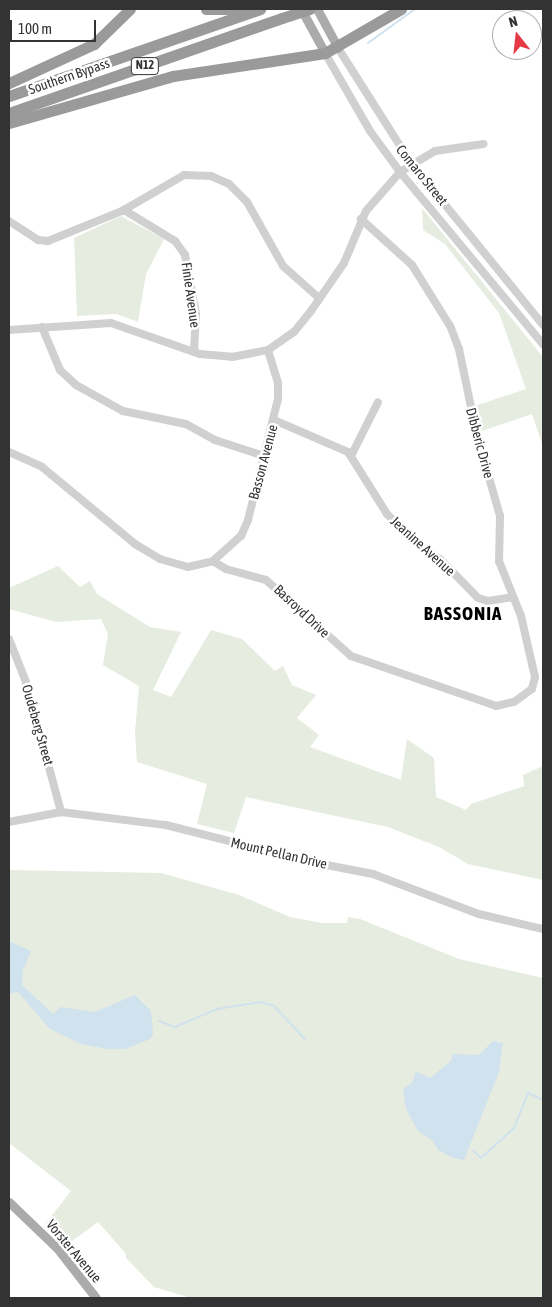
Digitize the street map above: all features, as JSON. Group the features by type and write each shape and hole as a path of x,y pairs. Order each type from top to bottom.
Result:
{"highway":[{"path":"9,83 94,44 117,25 130,9"},
{"path":"206,9 238,9"},
{"name":"Southern Bypass","path":"9,96 260,9"},
{"name":"Southern Bypass","path":"9,113 310,9"},
{"path":"9,123 164,78 325,54 402,9"}],"main road":[{"name":"Comaro Street","path":"301,9 325,54"},
{"name":"Comaro Street","path":"317,9 338,48"},
{"name":"Vorster Avenue","path":"9,1202 57,1248 96,1298"}],"street":[{"name":"Comaro Street","path":"338,48 411,163 543,325"},
{"name":"Comaro Street","path":"325,54 366,124 400,172 543,344"},
{"path":"9,330 111,323 194,352 232,357 268,350 294,332 320,298 344,262 361,219 376,196 400,172 411,163 447,148 483,144"},
{"path":"9,221 45,241 124,210 184,175 201,174 224,181 252,208 285,269 320,298"},
{"name":"Finie Avenue","path":"124,210 175,241 185,255 196,314 194,352"},
{"name":"Dibberic Drive","path":"361,219 412,265 455,337 477,436 500,516 499,561 526,635 535,676 534,686 528,693"},
{"path":"42,327 62,373 82,388 123,411 186,424 220,442 264,456"},
{"name":"Basson Avenue","path":"213,561 243,532 274,420 278,386 268,350"},
{"path":"351,456 378,402"},
{"name":"Jeanine Avenue","path":"274,420 339,447 351,456 387,514 412,539 440,559 475,595 488,601 513,597"},
{"path":"9,452 42,468 135,544 160,559 188,567 213,561"},
{"name":"Basroyd Drive","path":"213,561 271,583 344,650 357,658 500,707 511,705 528,693"},
{"name":"Oudeberg Street","path":"9,639 26,682 61,812"},
{"name":"Mount Pellan Drive","path":"9,822 61,812 166,825 316,863 374,874 478,914 543,928"}],"shaded area":[{"path":"422,208 543,357 543,446 532,414 482,431 475,406 526,389 499,313 445,244 423,230"},
{"path":"121,216 164,239 146,274 138,322 116,314 77,316 74,238"},
{"path":"58,566 80,587 90,581 97,594 150,627 181,632 153,690 171,697 211,630 242,639 275,671 283,666 292,685 316,695 297,718 319,735 310,747 401,780 407,739 434,758 436,797 466,810 471,804 524,786 523,775 543,766 543,880 468,864 439,847 388,827 246,797 234,833 197,824 207,784 137,762 135,732 139,686 103,665 108,634 101,619 56,622 9,609 9,588"},
{"path":"9,870 161,873 239,895 290,917 322,923 347,923 348,917 360,919 459,959 543,978 543,1298 191,1298 154,1287 126,1258 126,1254 98,1222 65,1246 46,1223 71,1191 9,1143"}],"water":[{"path":"9,941 31,951 23,970 22,985 53,1014 61,1007 95,1012 135,995 151,1011 153,1034 150,1039 125,1049 107,1049 81,1044 50,1029 18,992 9,994"},
{"path":"493,1041 503,1043 499,1072 464,1160 453,1158 438,1150 433,1141 418,1131 406,1109 403,1089 412,1083 416,1071 430,1078 451,1061 453,1054 479,1055"}],"waterway":[{"path":"368,43 415,9"},
{"path":"159,1021 175,1027 217,1009 260,1002 274,1006 305,1039"},
{"path":"473,1151 481,1158 514,1128 528,1093 543,1100"}],"district":[{"name":"BASSONIA","path":"463,614"}]}
